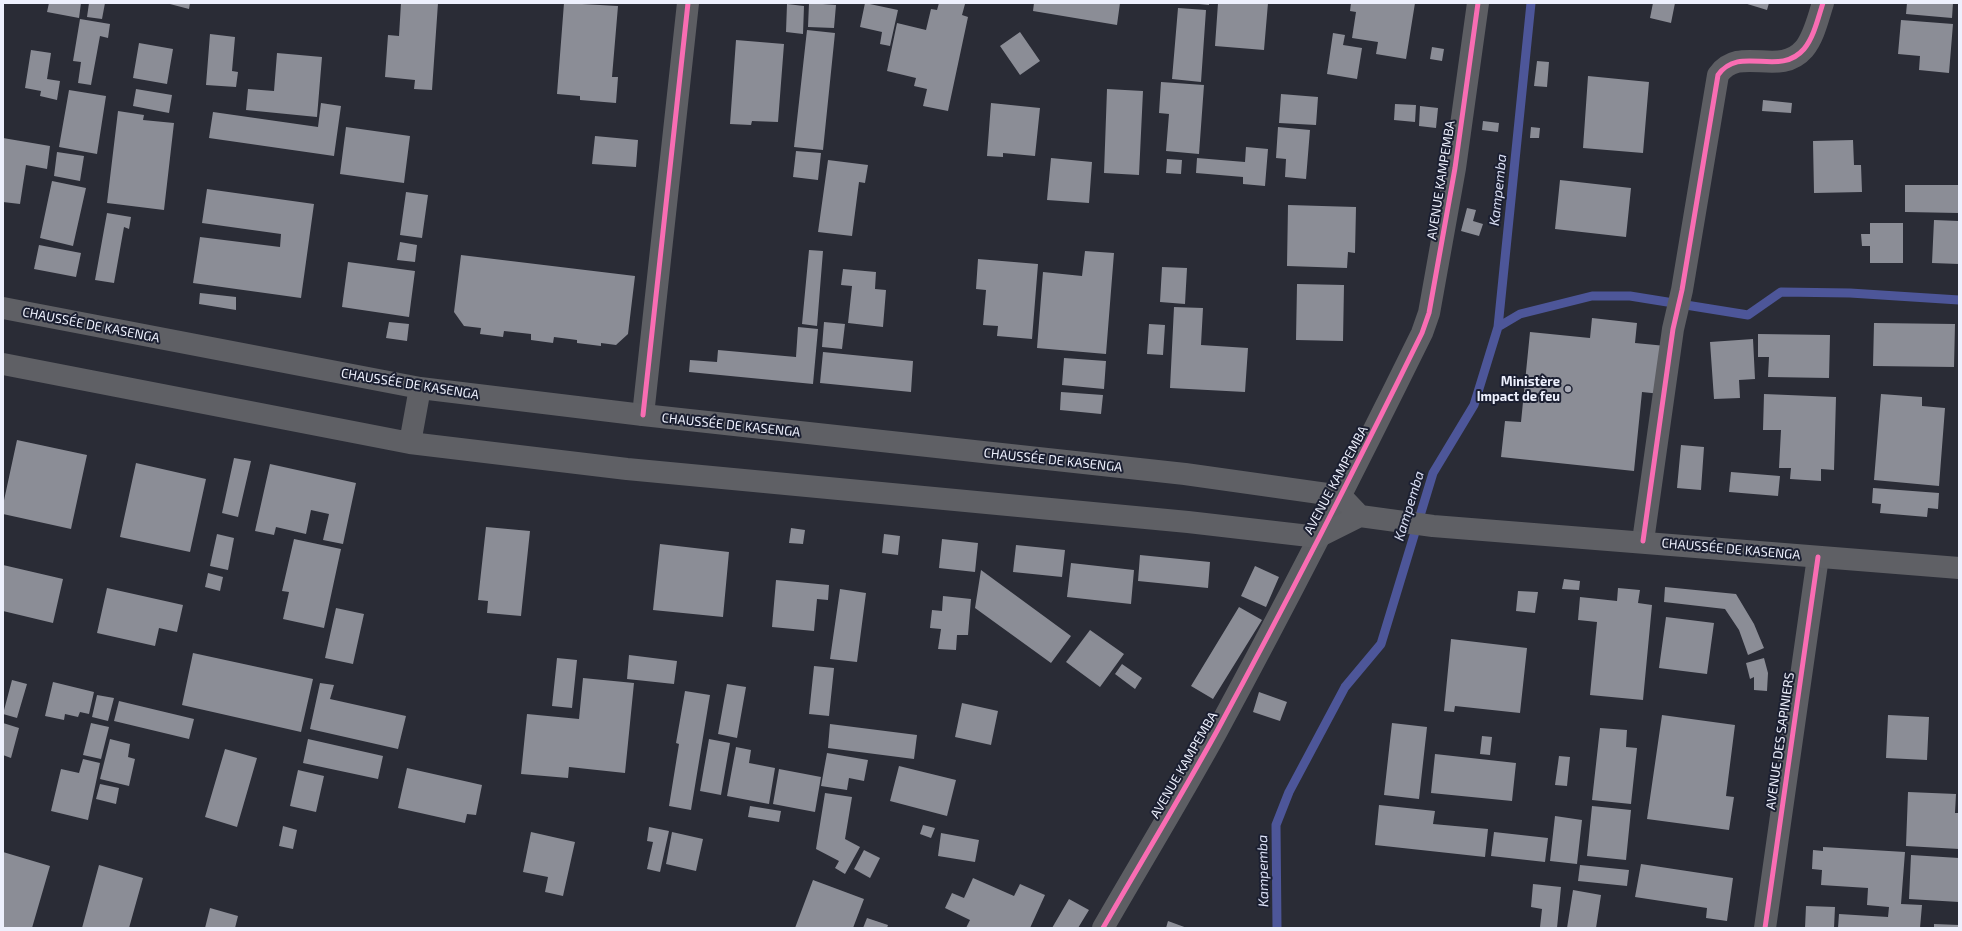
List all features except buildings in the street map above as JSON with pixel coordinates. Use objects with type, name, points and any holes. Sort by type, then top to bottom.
[{"type":"main road","name":"CHAUSSÉE DE KASENGA","points":[[3,308],[420,388],[643,415],[1185,474],[1341,496]]},
{"type":"main road","points":[[3,364],[410,443],[627,469],[1188,522],[1318,537],[1369,517]]},
{"type":"main road","points":[[410,443],[420,388]]},
{"type":"main road","points":[[1341,496],[1369,517]]},
{"type":"main road","name":"CHAUSSÉE DE KASENGA","points":[[1369,517],[1433,526],[1643,541],[1959,568]]},
{"type":"street","points":[[643,415],[688,3]]},
{"type":"street","name":"AVENUE KAMPEMBA","points":[[1103,928],[1216,731],[1341,496],[1422,333],[1429,313],[1455,168],[1478,3]]},
{"type":"street","points":[[1643,541],[1673,329],[1682,290],[1718,75],[1724,67],[1736,61],[1781,63],[1792,58],[1804,49],[1812,36],[1823,3]]},
{"type":"street","name":"AVENUE DES SAPINIERS","points":[[1765,928],[1818,557]]},
{"type":"waterway","name":"Kampemba","points":[[1277,928],[1276,825],[1289,792],[1345,687],[1381,644],[1433,473],[1474,405],[1498,327],[1531,3]]},
{"type":"waterway","points":[[1498,327],[1520,314],[1592,296],[1630,296],[1748,315],[1781,292],[1850,293],[1959,300]]},
{"type":"cycle path","points":[[643,415],[688,3]]},
{"type":"cycle path","points":[[1103,928],[1217,731],[1321,533],[1422,333],[1429,313],[1455,168],[1478,3]]},
{"type":"cycle path","points":[[1643,541],[1673,329],[1682,290],[1718,75],[1727,66],[1737,62],[1772,62],[1783,61],[1794,57],[1804,49],[1810,39],[1823,3]]},
{"type":"cycle path","points":[[1765,928],[1818,557]]},
{"type":"place","name":"Ministère Impact de feu","points":[[1568,389]]}]
